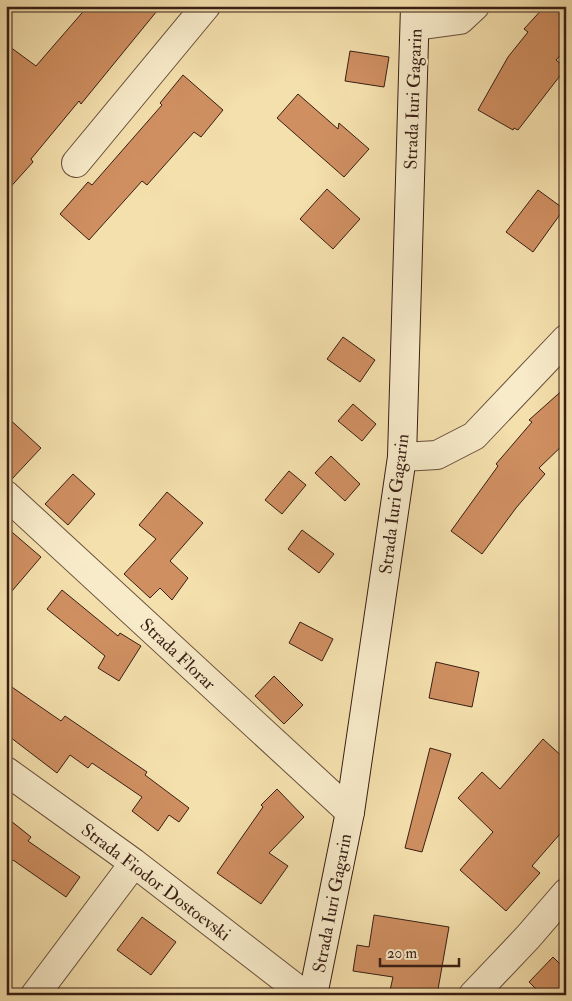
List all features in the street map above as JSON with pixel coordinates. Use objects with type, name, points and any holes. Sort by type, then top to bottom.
[{"type":"street","points":[[76,163],[206,6]]},
{"type":"street","points":[[415,16],[460,20],[475,6]]},
{"type":"street","name":"Strada Iuri Gagarin","points":[[313,995],[350,812],[402,457],[415,16]]},
{"type":"street","points":[[402,457],[437,455],[474,436],[566,339]]},
{"type":"street","name":"Strada Florar","points":[[6,495],[350,812]]},
{"type":"street","name":"Strada Fiodor Dostoevski","points":[[6,771],[134,863],[305,995]]},
{"type":"street","points":[[35,995],[134,863]]},
{"type":"street","points":[[473,995],[528,937],[566,893]]},
{"type":"building","points":[[88,6],[161,6],[81,104],[79,101],[31,159],[33,162],[6,192],[6,44],[36,66]]},
{"type":"building","points":[[545,6],[566,6],[566,49],[556,60],[566,68],[518,130],[514,128],[513,130],[478,110],[508,57],[528,32],[524,29]]},
{"type":"building","points":[[350,51],[389,57],[384,87],[345,81]]},
{"type":"building","points":[[183,75],[223,110],[201,137],[194,132],[147,185],[142,181],[89,240],[60,214],[88,182],[92,185],[162,105],[160,103]]},
{"type":"building","points":[[298,94],[338,129],[339,123],[369,149],[344,177],[277,118]]},
{"type":"building","points":[[327,189],[360,219],[333,249],[300,219]]},
{"type":"building","points":[[538,190],[564,209],[533,252],[506,232]]},
{"type":"building","points":[[343,337],[375,360],[360,382],[327,359]]},
{"type":"building","points":[[566,387],[566,442],[539,468],[545,474],[516,508],[482,554],[451,531],[498,466],[496,464],[532,422],[529,420]]},
{"type":"building","points":[[353,404],[376,424],[362,441],[338,421]]},
{"type":"building","points":[[6,416],[41,448],[11,480],[6,480]]},
{"type":"building","points":[[331,456],[360,484],[345,501],[315,473]]},
{"type":"building","points":[[289,471],[306,485],[282,514],[265,500]]},
{"type":"building","points":[[73,474],[95,494],[68,525],[45,504]]},
{"type":"building","points":[[167,492],[203,523],[170,561],[188,578],[172,600],[160,588],[150,598],[124,574],[156,539],[139,525]]},
{"type":"building","points":[[6,527],[41,557],[6,598]]},
{"type":"building","points":[[302,530],[334,554],[319,573],[288,549]]},
{"type":"building","points":[[62,590],[118,636],[120,633],[141,646],[119,681],[98,668],[105,656],[47,609]]},
{"type":"building","points":[[300,622],[333,639],[322,661],[289,643]]},
{"type":"building","points":[[436,662],[479,672],[472,707],[429,698]]},
{"type":"building","points":[[274,676],[303,705],[284,724],[255,696]]},
{"type":"building","points":[[6,683],[61,721],[65,716],[147,772],[145,775],[189,808],[179,822],[169,815],[158,831],[132,811],[142,797],[92,763],[88,768],[70,755],[57,773],[6,734]]},
{"type":"building","points":[[543,739],[566,760],[566,827],[532,866],[540,873],[506,911],[460,870],[493,832],[458,798],[482,772],[500,789]]},
{"type":"building","points":[[430,748],[451,754],[422,852],[405,848]]},
{"type":"building","points":[[277,789],[304,817],[269,853],[288,866],[261,904],[217,873],[263,807],[261,805]]},
{"type":"building","points":[[6,817],[31,837],[28,841],[80,877],[66,897],[13,860],[6,868]]},
{"type":"building","points":[[374,915],[449,927],[437,995],[389,995],[393,977],[353,971],[357,945],[369,947]]},
{"type":"building","points":[[142,917],[176,942],[151,975],[117,950]]},
{"type":"building","points":[[553,957],[566,970],[566,995],[542,995],[529,982]]}]
